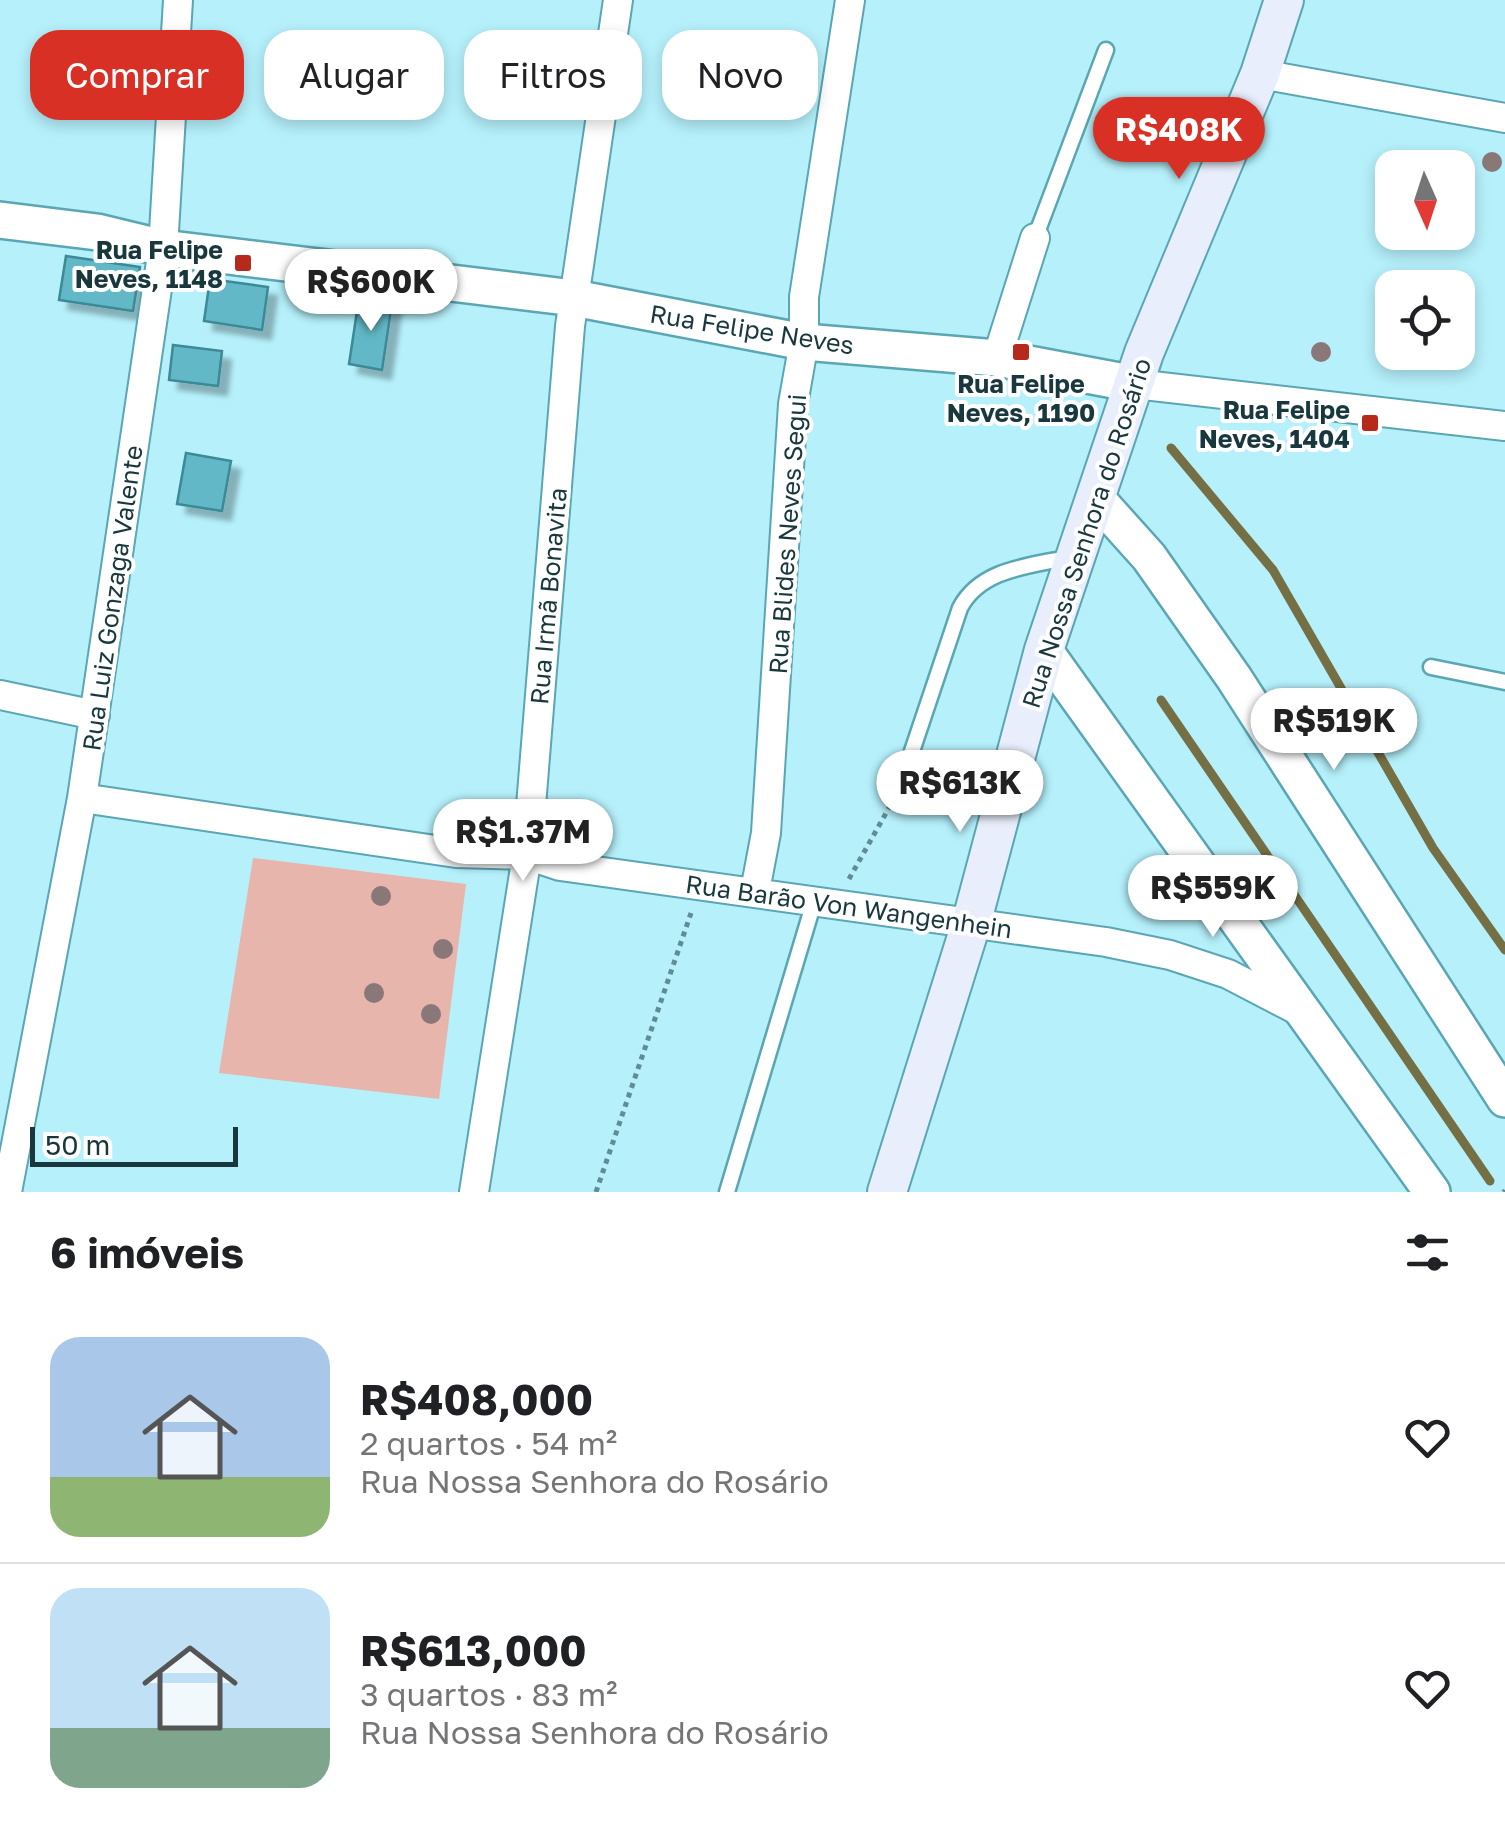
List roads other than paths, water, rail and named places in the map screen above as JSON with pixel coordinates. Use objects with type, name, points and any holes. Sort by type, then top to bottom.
[{"type":"main road","name":"Rua Nossa Senhora do Rosário","points":[[887,1192],[971,924],[1044,650],[1144,353],[1260,74],[1284,0]]},
{"type":"street","name":"Rua Luiz Gonzaga Valente","points":[[8,1192],[82,798],[163,248],[178,0]]},
{"type":"street","name":"Rua Irmã Bonavita","points":[[474,1192],[527,855],[574,298],[618,0]]},
{"type":"street","name":"Rua Blides Neves Segui","points":[[756,892],[766,833],[793,404],[804,342],[804,298],[850,0]]},
{"type":"street","points":[[1260,74],[1505,118]]},
{"type":"street","name":"Rua Felipe Neves","points":[[0,220],[97,232],[163,248],[574,298],[804,342],[997,358],[1135,384],[1505,426]]},
{"type":"street","points":[[997,358],[1036,238]]},
{"type":"street","points":[[1096,498],[1149,556],[1234,678],[1505,1099]]},
{"type":"street","points":[[1044,650],[1432,1192]]},
{"type":"street","points":[[0,695],[94,715]]},
{"type":"street","name":"Rua Barão Von Wangenhein","points":[[82,798],[456,852],[527,855],[560,866],[1106,942],[1170,955],[1228,974],[1306,1015]]},
{"type":"lane","points":[[1036,238],[1106,50]]},
{"type":"lane","points":[[898,790],[960,608],[969,592],[984,580],[1010,571],[1077,555]]},
{"type":"lane","points":[[1431,667],[1505,682]]},
{"type":"lane","points":[[727,1192],[825,903]]},
{"type":"waterway","points":[[1171,448],[1273,570],[1433,848],[1505,950]]},
{"type":"waterway","points":[[1161,700],[1490,1181]]},
{"type":"place","name":"Rua Felipe Neves, 1148","points":[[243,263]]},
{"type":"place","name":"Rua Felipe Neves, 1190","points":[[1021,352]]},
{"type":"place","name":"Rua Felipe Neves, 1404","points":[[1370,423]]}]
